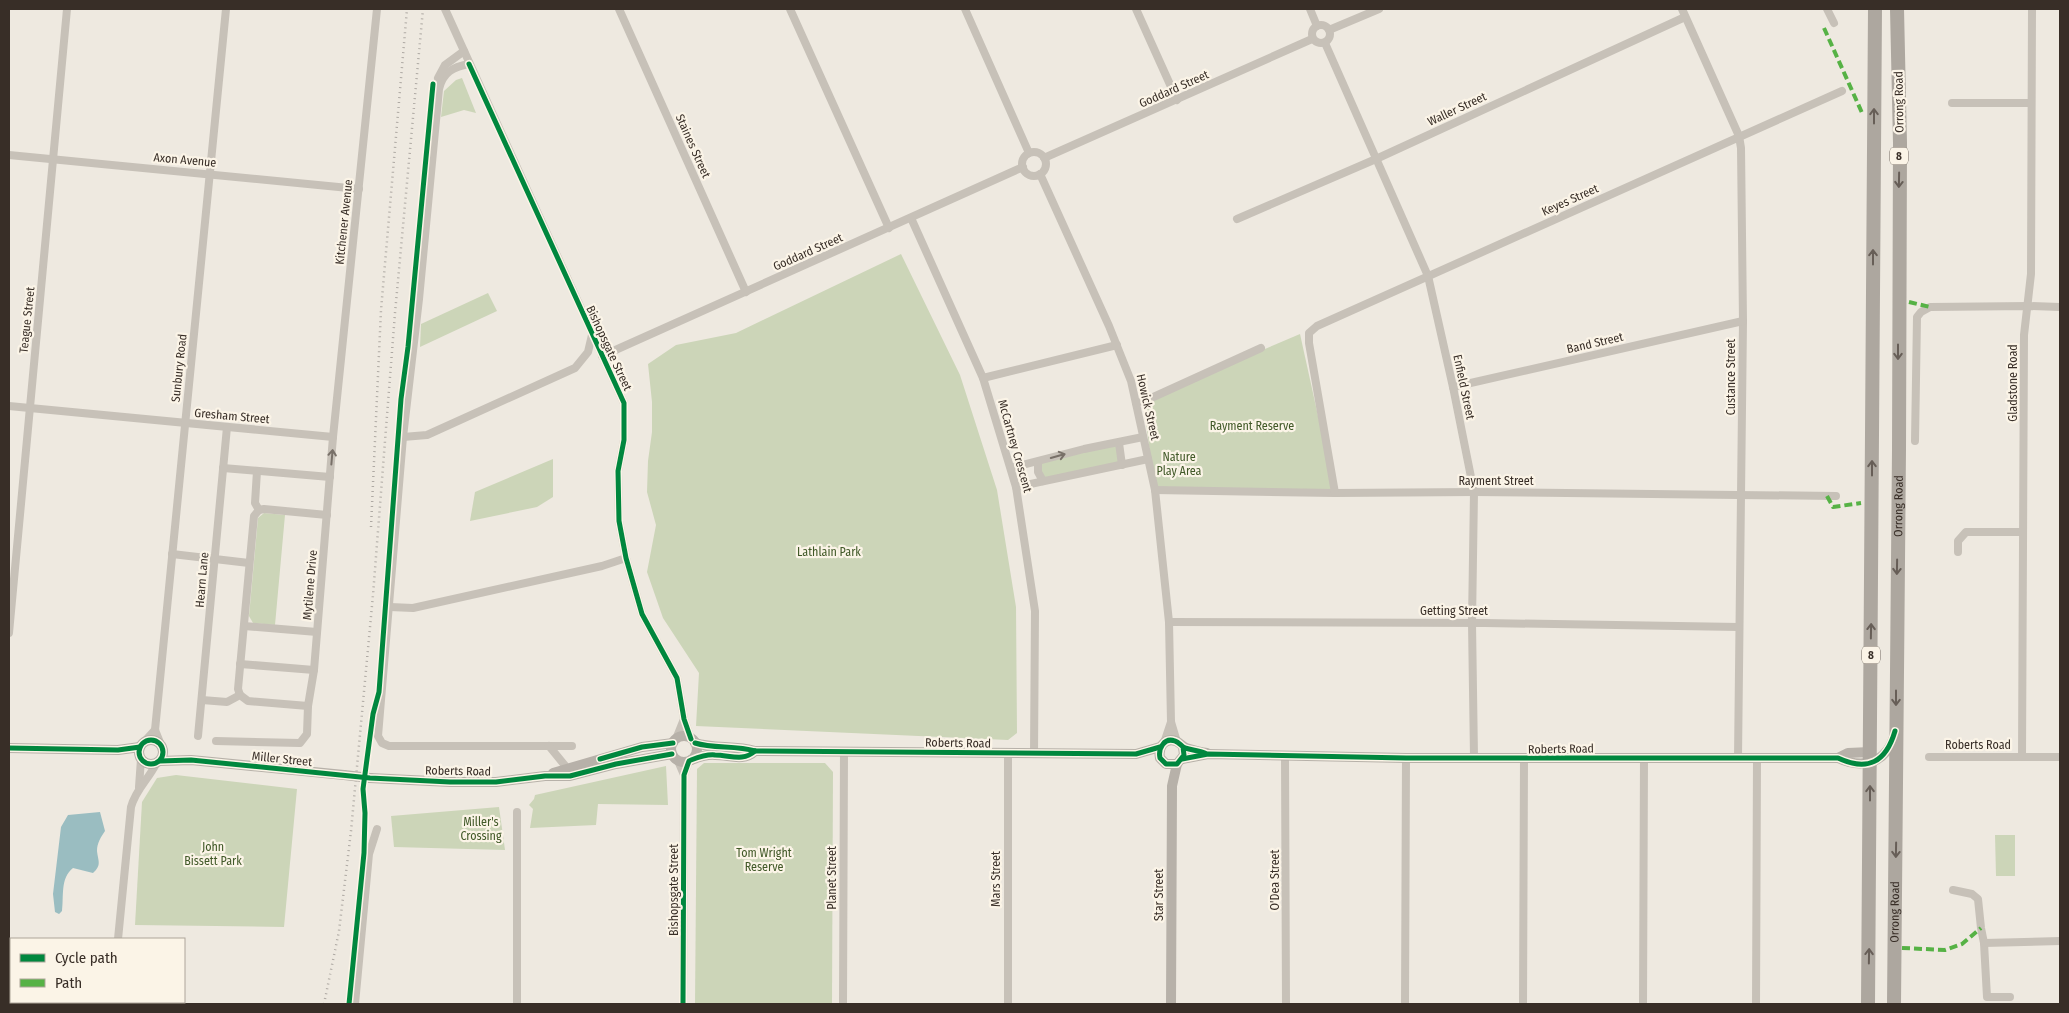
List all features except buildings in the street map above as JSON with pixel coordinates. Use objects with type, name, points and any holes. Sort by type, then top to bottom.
[{"type":"highway","name":"Orrong Road","points":[[1868,1004],[1875,9]]},
{"type":"highway","name":"Orrong Road","points":[[1894,1004],[1900,143],[1897,9]]},
{"type":"main road","points":[[1870,758],[1882,758],[1895,731]]},
{"type":"main road","name":"Roberts Road","points":[[545,776],[642,747],[685,737],[710,748],[747,749],[755,752],[1136,754],[1164,763]]},
{"type":"main road","points":[[9,748],[142,751],[154,740],[160,756],[148,764],[142,751]]},
{"type":"main road","points":[[1170,740],[1180,744],[1184,755],[1180,762],[1164,763],[1159,754],[1162,745],[1170,740]]},
{"type":"main road","points":[[674,741],[683,759],[696,753],[693,741]]},
{"type":"main road","name":"Roberts Road","points":[[1180,744],[1208,754]]},
{"type":"main road","name":"Roberts Road","points":[[1136,754],[1162,745]]},
{"type":"main road","name":"Roberts Road","points":[[370,778],[496,782],[545,776],[570,776],[616,764],[711,755],[739,758],[749,756],[755,752]]},
{"type":"main road","name":"Roberts Road","points":[[1180,762],[1208,754],[1524,759],[1838,758],[1848,763],[1870,758]]},
{"type":"main road","name":"Miller Street","points":[[160,756],[370,778]]},
{"type":"main road","name":"Star Street","points":[[1171,1004],[1172,786],[1180,762]]},
{"type":"main road","name":"Star Street","points":[[1164,763],[1172,786]]},
{"type":"street","name":"Teague Street","points":[[9,633],[67,9]]},
{"type":"street","name":"Sunbury Road","points":[[160,756],[154,730],[226,9]]},
{"type":"street","name":"Kitchener Avenue","points":[[333,437],[377,9]]},
{"type":"street","name":"Bishopsgate Street","points":[[445,9],[624,403],[624,440],[618,471],[619,521],[626,558],[642,614],[677,678],[684,719],[693,741]]},
{"type":"street","name":"Staines Street","points":[[619,9],[746,292]]},
{"type":"street","points":[[790,9],[890,228]]},
{"type":"street","points":[[964,9],[1029,153]]},
{"type":"street","points":[[1136,9],[1177,100]]},
{"type":"street","points":[[1310,9],[1317,26]]},
{"type":"street","points":[[1329,30],[1379,9]]},
{"type":"street","points":[[1827,9],[1834,23]]},
{"type":"street","name":"Gladstone Road","points":[[2022,757],[2024,335],[2029,306],[2031,274],[2032,9]]},
{"type":"street","name":"Custance Street","points":[[1683,13],[1739,136],[1743,321],[1738,758]]},
{"type":"street","name":"Waller Street","points":[[1238,218],[1376,158],[1683,13]]},
{"type":"street","points":[[1317,26],[1325,26],[1329,30],[1330,36],[1325,43],[1316,43],[1312,38],[1312,30],[1317,26]]},
{"type":"street","name":"Goddard Street","points":[[1044,158],[1312,38]]},
{"type":"street","name":"Enfield Street","points":[[1325,43],[1428,276],[1453,387],[1474,492],[1472,623],[1474,757]]},
{"type":"street","points":[[436,109],[434,88],[439,76],[446,65],[464,51]]},
{"type":"street","points":[[469,64],[454,68],[443,76],[436,109],[419,299],[403,437],[390,607],[413,608],[602,566],[626,558]]},
{"type":"street","name":"Keyes Street","points":[[1335,494],[1308,343],[1310,334],[1317,326],[1842,91]]},
{"type":"street","points":[[1952,103],[2031,103]]},
{"type":"street","points":[[1036,152],[1044,158],[1046,166],[1040,174],[1030,175],[1022,167],[1022,161],[1029,153],[1036,152]]},
{"type":"street","name":"Axon Avenue","points":[[9,155],[359,189]]},
{"type":"street","name":"Goddard Street","points":[[602,356],[1022,167]]},
{"type":"street","name":"Howick Street","points":[[1040,174],[1128,370],[1155,490],[1169,622],[1171,722],[1180,744]]},
{"type":"street","name":"McCartney Crescent","points":[[911,218],[983,378],[1016,487],[1035,611],[1034,754]]},
{"type":"street","points":[[1915,441],[1917,317],[1921,312],[1930,307],[2060,307]]},
{"type":"street","name":"Band Street","points":[[1453,387],[1743,321]]},
{"type":"street","points":[[403,437],[427,435],[575,368],[588,352],[592,335]]},
{"type":"street","points":[[983,378],[1118,345]]},
{"type":"street","points":[[1136,403],[1149,399],[1261,348]]},
{"type":"street","name":"Gresham Street","points":[[9,406],[333,437]]},
{"type":"street","name":"Hearn Lane","points":[[198,736],[227,427]]},
{"type":"street","name":"Mytilene Drive","points":[[307,734],[308,706],[318,632],[333,437]]},
{"type":"street","points":[[1010,468],[1084,449],[1143,437]]},
{"type":"street","points":[[1119,443],[1122,465]]},
{"type":"street","points":[[1016,487],[1148,459]]},
{"type":"street","points":[[1038,462],[1038,472],[1043,481]]},
{"type":"street","points":[[223,468],[330,478]]},
{"type":"street","points":[[257,471],[255,503],[259,510]]},
{"type":"street","name":"Rayment Street","points":[[1155,490],[1335,494],[1474,492],[1836,496]]},
{"type":"street","points":[[308,706],[248,701],[240,695],[238,689],[249,563],[254,516],[259,510],[327,515]]},
{"type":"street","points":[[1958,552],[1958,540],[1966,532],[2023,532]]},
{"type":"street","points":[[172,554],[249,563]]},
{"type":"street","name":"Roberts Road","points":[[390,607],[378,734],[380,740],[389,746],[572,746]]},
{"type":"street","name":"Getting Street","points":[[1169,622],[1472,623],[1739,627]]},
{"type":"street","points":[[244,626],[318,632]]},
{"type":"street","points":[[240,664],[314,670]]},
{"type":"street","points":[[202,700],[227,702],[240,695]]},
{"type":"street","points":[[674,741],[684,719]]},
{"type":"street","name":"Howick Street","points":[[1162,745],[1171,722]]},
{"type":"street","points":[[118,938],[128,826],[133,801],[139,787],[142,751],[154,730]]},
{"type":"street","name":"Miller Street","points":[[216,741],[300,743],[307,734]]},
{"type":"street","points":[[549,746],[567,768]]},
{"type":"street","name":"Planet Street","points":[[843,1004],[844,752]]},
{"type":"street","name":"Mars Street","points":[[1008,754],[1008,1004]]},
{"type":"street","points":[[139,787],[149,778],[160,756]]},
{"type":"street","name":"O'Dea Street","points":[[1286,756],[1286,1004]]},
{"type":"street","name":"Roberts Road","points":[[1929,757],[2060,757]]},
{"type":"street","points":[[1405,1004],[1406,758]]},
{"type":"street","points":[[1643,1004],[1644,758]]},
{"type":"street","name":"Bishopsgate Street","points":[[683,759],[683,1004]]},
{"type":"street","points":[[1523,1004],[1524,759]]},
{"type":"street","points":[[1756,1004],[1757,759]]},
{"type":"street","points":[[516,812],[517,1004]]},
{"type":"street","points":[[355,1004],[369,854],[377,830]]},
{"type":"street","points":[[1953,890],[1972,894],[1978,899],[1984,943],[1987,1001],[2010,997]]},
{"type":"street","points":[[1984,943],[2060,941]]},
{"type":"green space","points":[[462,78],[476,113],[464,110],[441,117],[444,91],[456,80]]},
{"type":"green space","name":"Lathlain Park","points":[[901,254],[960,375],[997,490],[1016,607],[1017,733],[1008,740],[696,726],[699,673],[663,618],[647,572],[656,525],[647,492],[648,461],[652,432],[652,402],[648,364],[676,345],[736,333]]},
{"type":"green space","points":[[488,293],[497,311],[420,347],[421,324]]},
{"type":"green space","name":"Rayment Reserve","points":[[1300,334],[1335,493],[1155,490],[1143,401]]},
{"type":"green space","points":[[1119,443],[1122,465],[1043,481],[1038,462]]},
{"type":"green space","points":[[553,459],[553,497],[537,507],[470,521],[475,492]]},
{"type":"green space","points":[[264,513],[285,515],[275,625],[253,623],[249,616],[258,518]]},
{"type":"green space","name":"Tom Wright Reserve","points":[[704,763],[825,763],[833,772],[832,1004],[695,1004],[697,769]]},
{"type":"green space","points":[[666,766],[668,805],[598,804],[596,825],[530,828],[533,809],[529,805],[535,795]]},
{"type":"green space","name":"John Bissett Park","points":[[176,775],[297,789],[284,927],[135,925],[142,802],[157,778]]},
{"type":"green space","name":"Miller's Crossing","points":[[499,807],[505,850],[394,847],[391,816]]},
{"type":"green space","points":[[1995,835],[2015,835],[2015,876],[1996,876]]},
{"type":"water","points":[[100,812],[105,831],[98,845],[98,868],[93,873],[73,868],[69,872],[64,882],[62,911],[59,914],[55,912],[53,894],[61,827],[68,815]]},
{"type":"railway","points":[[371,527],[381,310],[407,9]]},
{"type":"railway","points":[[324,1004],[339,931],[351,831],[423,9]]},
{"type":"marked path","points":[[1824,28],[1863,115]]},
{"type":"marked path","points":[[1909,302],[1930,307]]},
{"type":"marked path","points":[[1827,496],[1833,507],[1861,503]]},
{"type":"marked path","points":[[1902,948],[1945,950],[1962,944],[1981,928]]},
{"type":"cycle path","points":[[469,64],[624,403],[624,440],[618,471],[619,521],[626,558],[642,614],[677,678],[684,719],[691,739]]},
{"type":"cycle path","points":[[349,1004],[364,853],[365,813],[363,789],[373,714],[379,692],[401,399],[408,347],[433,84]]},
{"type":"cycle path","points":[[1182,759],[1208,754],[1406,758],[1838,758],[1858,764],[1867,764],[1881,757],[1887,750],[1895,731]]},
{"type":"cycle path","points":[[151,740],[160,743],[163,752],[160,761],[151,764],[142,761],[139,752],[142,743],[151,740]]},
{"type":"cycle path","points":[[1183,747],[1184,755],[1177,764],[1166,764],[1160,758],[1160,751],[1163,745],[1171,740],[1185,748],[1205,753]]},
{"type":"cycle path","points":[[600,759],[642,747],[673,743]]},
{"type":"cycle path","points":[[695,743],[755,751],[1136,754],[1160,747]]},
{"type":"cycle path","points":[[9,748],[118,750],[140,747]]},
{"type":"cycle path","points":[[691,760],[709,755],[741,757],[755,751]]},
{"type":"cycle path","points":[[160,761],[191,760],[370,778],[496,782],[545,776],[570,776],[616,764],[672,754]]},
{"type":"cycle path","points":[[683,1004],[684,775],[689,761]]},
{"type":"park label","name":"Nature Play Area","points":[[1179,464]]}]
